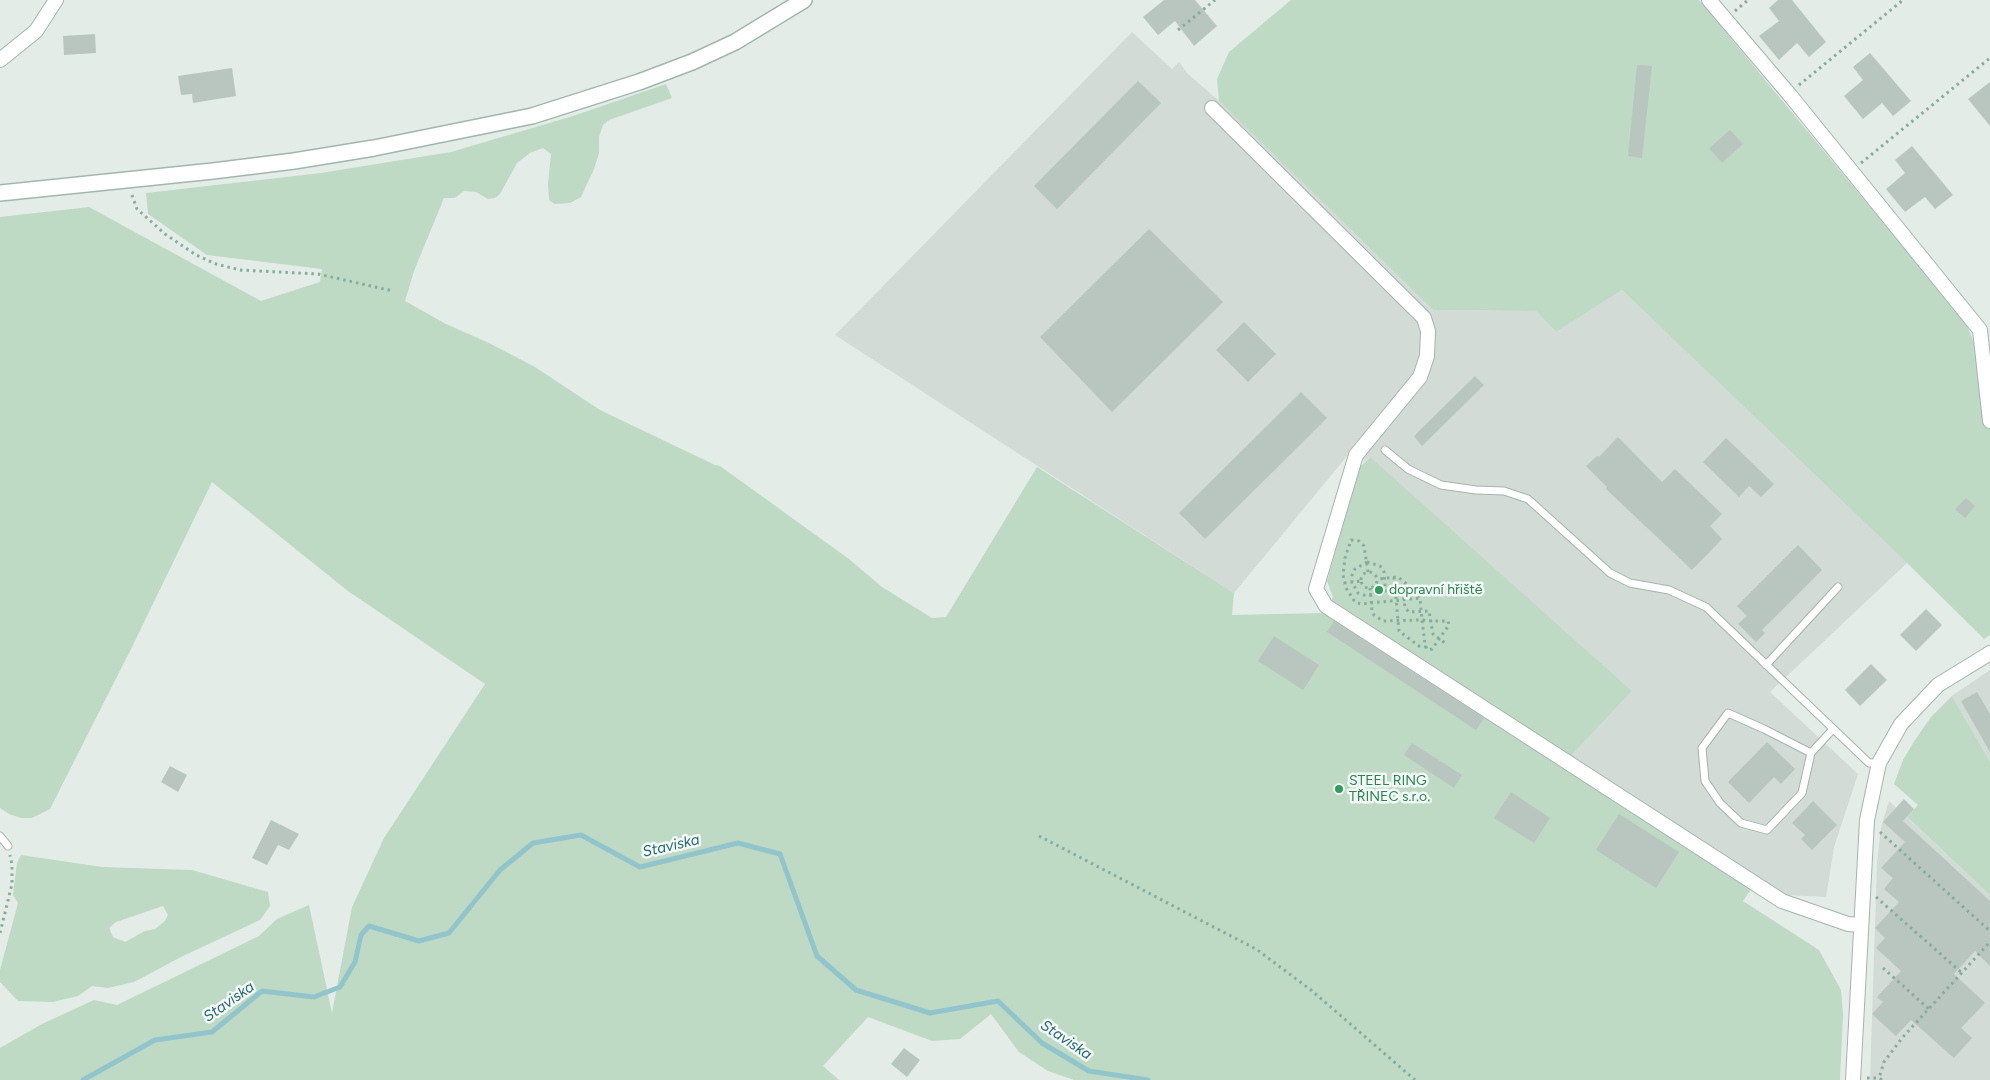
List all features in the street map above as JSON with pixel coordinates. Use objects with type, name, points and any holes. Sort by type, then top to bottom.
[{"type":"street","points":[[0,60],[36,31],[56,0]]},
{"type":"street","points":[[0,193],[294,161],[374,148],[532,116],[639,82],[692,62],[735,42],[804,0]]},
{"type":"street","points":[[1709,0],[1789,94],[1851,172],[1985,326],[1990,421]]},
{"type":"street","points":[[1212,108],[1424,318],[1428,331],[1427,356],[1420,377],[1356,455],[1316,589],[1326,606],[1782,901],[1848,924],[1861,925]]},
{"type":"street","points":[[1853,1080],[1867,820],[1879,763],[1901,724],[1938,685],[1990,653]]},
{"type":"lane","points":[[1385,450],[1408,469],[1441,485],[1476,490],[1504,491],[1528,498],[1610,573],[1630,583],[1669,590],[1706,607],[1869,763],[1879,763]]},
{"type":"lane","points":[[1766,665],[1838,587]]},
{"type":"lane","points":[[1811,753],[1764,729],[1728,714],[1702,748],[1705,781],[1720,803],[1741,822],[1768,830],[1802,793],[1811,753],[1833,729]]},
{"type":"lane","points":[[0,836],[8,846]]},
{"type":"path","points":[[1178,30],[1214,0]]},
{"type":"path","points":[[1789,94],[1904,0]]},
{"type":"path","points":[[1851,172],[1990,58]]},
{"type":"path","points":[[129,179],[136,209],[165,234],[196,255],[216,264],[240,270],[318,274],[393,291]]},
{"type":"path","points":[[1368,572],[1364,546],[1359,541],[1352,540],[1345,558],[1344,583],[1348,593],[1355,602],[1371,603],[1420,598]]},
{"type":"path","points":[[1383,591],[1385,578],[1380,566],[1367,562],[1355,569],[1352,575],[1352,582],[1358,594],[1371,594],[1400,589],[1403,591],[1406,611],[1430,611],[1433,634],[1445,644]]},
{"type":"path","points":[[1368,572],[1375,574],[1377,579],[1375,586],[1370,588],[1363,585],[1361,581],[1362,576],[1368,572]]},
{"type":"path","points":[[1370,588],[1372,611],[1383,621],[1398,622],[1446,620],[1449,622],[1450,625],[1432,649],[1428,650],[1426,647],[1418,646],[1399,631],[1398,622],[1395,590],[1394,577]]},
{"type":"path","points":[[1377,579],[1400,578],[1417,592],[1420,598],[1426,647]]},
{"type":"path","points":[[1344,583],[1361,581]]},
{"type":"path","points":[[1867,820],[1990,931]]},
{"type":"path","points":[[1039,836],[1256,949],[1311,990],[1415,1080]]},
{"type":"path","points":[[0,933],[12,884],[12,865],[8,846]]},
{"type":"path","points":[[1863,885],[1962,973]]},
{"type":"path","points":[[1882,1080],[1879,1078],[1884,1062],[1902,1038],[1990,942]]},
{"type":"path","points":[[1883,968],[1929,1009]]},
{"type":"shaded area","points":[[1132,32],[1172,69],[1179,62],[1188,74],[1219,101],[1433,310],[1536,311],[1556,332],[1622,290],[1907,563],[1770,692],[1858,774],[1834,847],[1826,897],[1786,895],[1779,905],[1565,767],[1572,755],[1632,691],[1369,457],[1365,461],[1352,450],[1234,593],[835,335]]},
{"type":"shaded area","points":[[1990,670],[1990,762],[1952,696]]},
{"type":"shaded area","points":[[1889,801],[1990,895],[1990,1080],[1870,1080],[1877,865],[1881,827]]},
{"type":"green space","points":[[1291,0],[1699,0],[1966,323],[1977,351],[1990,375],[1990,635],[1984,639],[1622,290],[1556,332],[1536,311],[1433,310],[1219,101],[1217,79],[1229,52]]},
{"type":"green space","points":[[666,84],[672,98],[609,120],[603,125],[599,137],[599,153],[594,169],[581,197],[570,203],[554,204],[549,200],[548,184],[551,154],[543,148],[530,153],[517,163],[500,194],[495,198],[488,199],[476,192],[464,191],[455,198],[444,198],[414,271],[405,301],[446,324],[489,343],[535,367],[600,410],[720,466],[849,559],[882,587],[932,618],[946,617],[1037,467],[1234,593],[1232,615],[1325,613],[1333,597],[1327,581],[1360,467],[1370,457],[1632,691],[1572,755],[1565,767],[1752,888],[1743,901],[1819,950],[1841,990],[1843,1015],[1840,1080],[1074,1080],[1048,1071],[1019,1052],[991,1014],[960,1039],[932,1041],[868,1017],[823,1066],[839,1080],[0,1080],[0,1048],[42,1024],[94,1000],[117,1005],[259,936],[277,919],[309,905],[332,1013],[352,907],[384,838],[485,684],[348,591],[212,482],[133,645],[50,809],[32,818],[21,818],[9,814],[0,808],[0,217],[89,207],[261,301],[320,282],[322,269],[207,255],[148,214],[146,193],[321,173],[451,152],[573,116]]},
{"type":"green space","points":[[1952,696],[1990,762],[1990,895],[1907,817],[1918,805],[1894,784],[1903,760],[1915,740],[1931,717]]},
{"type":"green space","points":[[21,855],[102,867],[192,870],[268,892],[270,906],[260,920],[181,957],[134,982],[108,988],[92,986],[78,996],[53,1002],[18,1001],[0,982],[0,970],[18,903],[13,895],[17,863]],"holes":[[[163,906],[168,915],[165,921],[155,929],[145,931],[125,942],[113,937],[109,928],[116,922]]]},
{"type":"building","points":[[1164,0],[1195,0],[1217,26],[1194,46],[1175,21],[1158,35],[1143,17]]},
{"type":"building","points":[[1778,0],[1792,0],[1826,42],[1809,57],[1797,43],[1779,60],[1759,36],[1779,21],[1769,8]]},
{"type":"building","points":[[95,34],[96,53],[64,55],[63,36]]},
{"type":"building","points":[[1870,53],[1911,101],[1893,116],[1882,103],[1863,119],[1844,96],[1863,80],[1853,67]]},
{"type":"building","points":[[1637,65],[1652,66],[1642,158],[1628,156]]},
{"type":"building","points":[[232,68],[236,96],[193,103],[192,94],[181,95],[178,76]]},
{"type":"building","points":[[1138,81],[1161,103],[1057,209],[1034,186]]},
{"type":"building","points":[[1990,82],[1990,126],[1968,99]]},
{"type":"building","points":[[1730,130],[1743,144],[1722,163],[1709,148]]},
{"type":"building","points":[[1912,146],[1953,195],[1935,209],[1925,197],[1905,212],[1886,189],[1905,173],[1895,160]]},
{"type":"building","points":[[1149,229],[1223,302],[1112,412],[1040,337]]},
{"type":"building","points":[[1244,322],[1276,354],[1248,382],[1216,350]]},
{"type":"building","points":[[1475,376],[1484,385],[1422,446],[1414,436]]},
{"type":"building","points":[[1301,392],[1327,418],[1205,539],[1179,513]]},
{"type":"building","points":[[1618,437],[1662,482],[1675,469],[1722,514],[1710,526],[1722,539],[1692,570],[1606,489],[1607,487],[1586,466],[1597,456],[1599,457]]},
{"type":"building","points":[[1726,438],[1774,484],[1761,497],[1749,486],[1739,497],[1703,462]]},
{"type":"building","points":[[1966,498],[1975,506],[1965,518],[1955,509]]},
{"type":"building","points":[[1798,545],[1822,570],[1762,630],[1765,633],[1756,642],[1738,624],[1747,616],[1737,606]]},
{"type":"building","points":[[1926,609],[1942,625],[1916,651],[1900,635]]},
{"type":"building","points":[[1334,621],[1484,718],[1476,730],[1327,632]]},
{"type":"building","points":[[1274,636],[1319,665],[1303,690],[1258,661]]},
{"type":"building","points":[[1871,664],[1887,680],[1860,706],[1845,690]]},
{"type":"building","points":[[1977,692],[1990,714],[1990,752],[1961,701]]},
{"type":"building","points":[[1767,742],[1795,769],[1781,784],[1774,777],[1749,803],[1728,782]]},
{"type":"building","points":[[1412,743],[1462,775],[1454,788],[1404,755]]},
{"type":"building","points":[[170,766],[187,775],[178,792],[161,782]]},
{"type":"building","points":[[1511,792],[1550,818],[1534,843],[1494,818]]},
{"type":"building","points":[[1904,799],[1914,809],[1903,821],[1990,901],[1990,966],[1975,951],[1954,974],[1985,1003],[1961,1028],[1972,1038],[1954,1058],[1911,1020],[1896,1036],[1872,1014],[1883,1002],[1877,997],[1901,971],[1876,948],[1885,938],[1875,928],[1899,902],[1884,889],[1893,878],[1881,868],[1905,842],[1883,822]]},
{"type":"building","points":[[1813,801],[1837,825],[1812,850],[1801,839],[1805,835],[1792,823]]},
{"type":"building","points":[[1619,814],[1679,852],[1656,888],[1596,850]]},
{"type":"building","points":[[271,820],[299,834],[289,850],[278,845],[267,865],[252,858]]},
{"type":"building","points":[[904,1048],[920,1060],[907,1077],[891,1064]]},
{"type":"waterway","name":"Staviska","points":[[83,1080],[155,1040],[212,1032],[262,991],[314,997],[340,987],[355,962],[361,935],[369,926],[419,941],[449,933],[500,870],[533,843],[581,835],[640,867],[738,843],[780,854],[817,956],[856,990],[930,1013],[998,1001],[1042,1043],[1089,1071],[1148,1080]]},
{"type":"place","name":"dopravní hřiště","points":[[1379,590]]},
{"type":"place","name":"STEEL RING TŘINEC s.r.o.","points":[[1339,789]]}]
